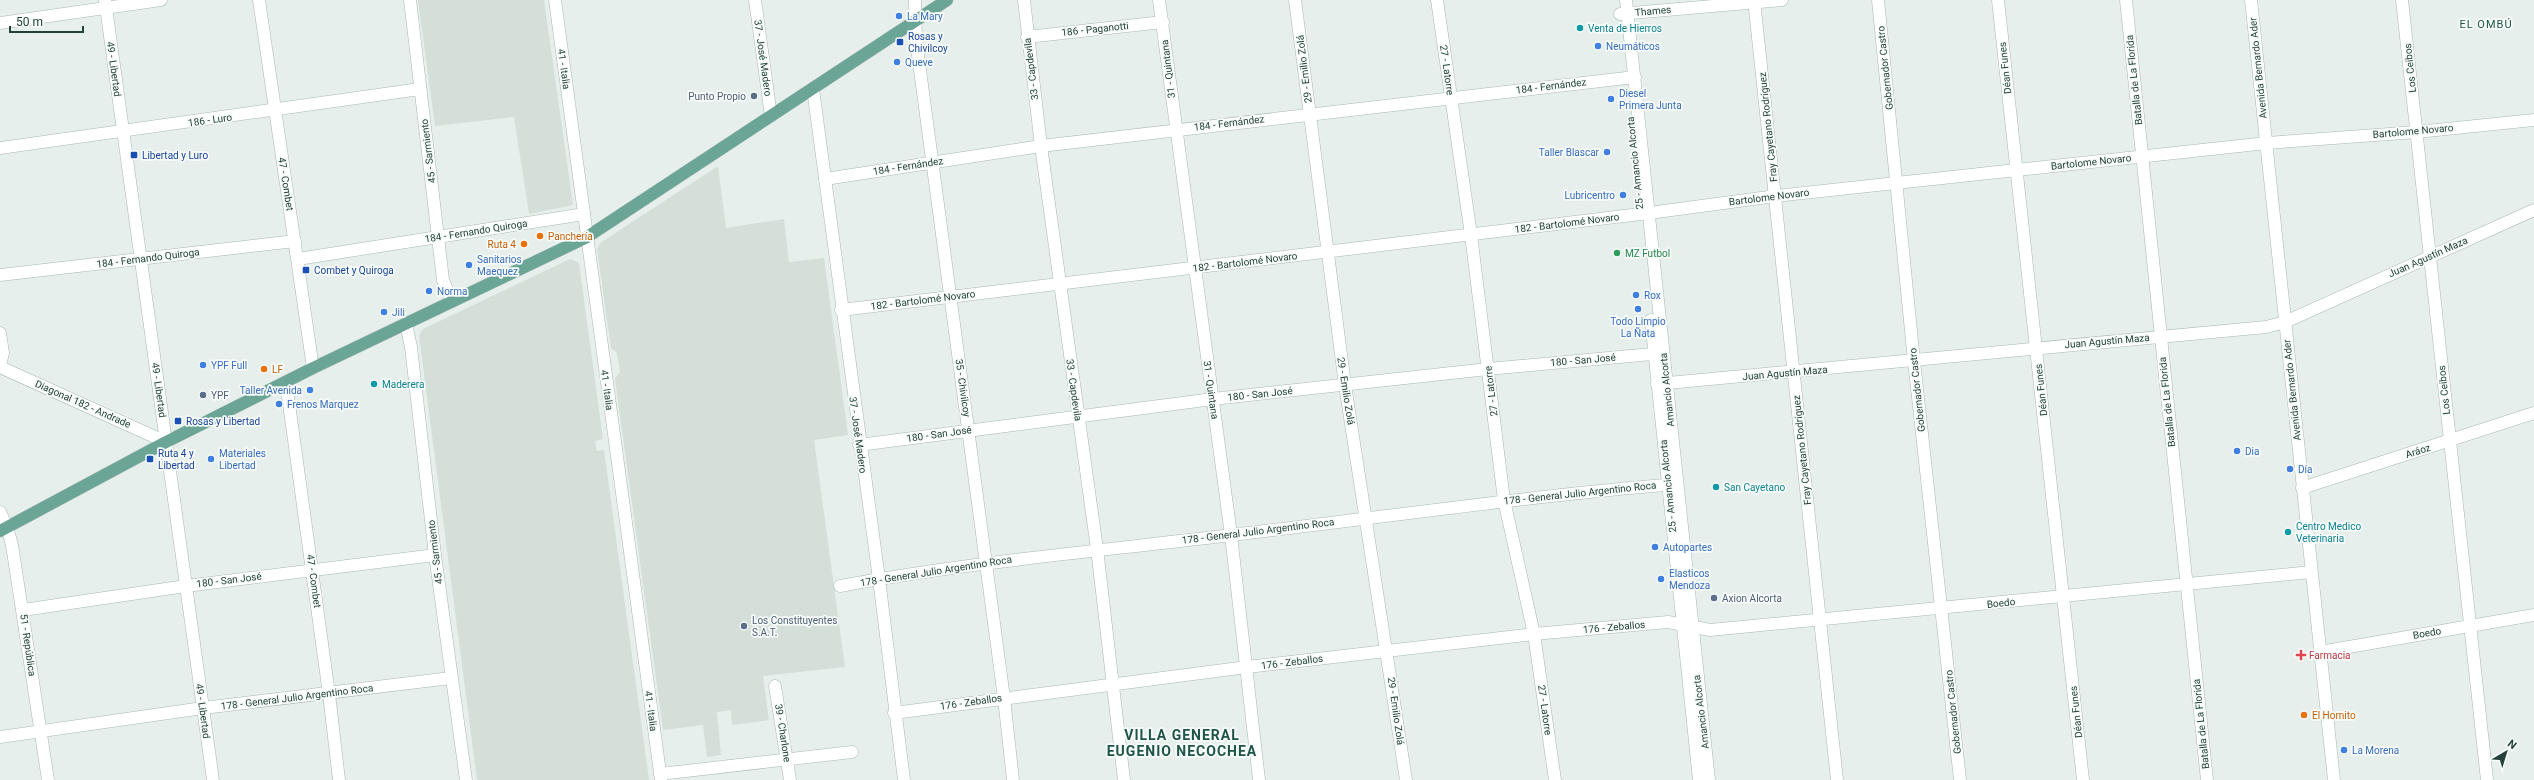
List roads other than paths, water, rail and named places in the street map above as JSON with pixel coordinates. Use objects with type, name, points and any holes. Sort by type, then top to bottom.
[{"type":"main road","points":[[4,529],[166,442],[313,368],[587,237],[947,0]]},
{"type":"street","points":[[0,23],[106,4],[160,0]]},
{"type":"street","name":"47 - Combet","points":[[259,0],[296,241],[313,368]]},
{"type":"street","name":"45 - Sarmiento","points":[[410,0],[443,280],[452,301]]},
{"type":"street","name":"41 - Italia","points":[[555,0],[660,777]]},
{"type":"street","name":"37 - José Madero","points":[[755,0],[771,116]]},
{"type":"street","name":"35 - Chivilcoy","points":[[915,0],[916,40],[933,162],[949,297],[969,430],[1004,698],[1013,780]]},
{"type":"street","name":"33 - Capdevila","points":[[1024,0],[1027,37],[1059,284],[1097,549],[1124,780]]},
{"type":"street","name":"31 - Quintana","points":[[1159,0],[1231,535],[1259,780]]},
{"type":"street","name":"29 - Emilio Zolá","points":[[1295,0],[1345,385],[1388,651],[1406,780]]},
{"type":"street","name":"27 - Latorre","points":[[1437,0],[1471,234],[1504,500],[1534,634],[1555,780]]},
{"type":"street","name":"25 - Amancio Alcorta","points":[[1618,0],[1624,14],[1659,353]]},
{"type":"street","points":[[1624,14],[1626,0]]},
{"type":"street","name":"Thames","points":[[1624,14],[1754,1],[1782,0]]},
{"type":"street","name":"Gobernador Castro","points":[[1878,0],[1898,183],[1914,361],[1960,780]]},
{"type":"street","name":"Déan Funes","points":[[1998,0],[2083,780]]},
{"type":"street","name":"Batalla de La Florida","points":[[2126,0],[2207,780]]},
{"type":"street","name":"Avenida Bernardo Ader","points":[[2251,0],[2334,780]]},
{"type":"street","name":"Los Ceibos","points":[[2402,0],[2469,626],[2487,780]]},
{"type":"street","name":"Fray Cayetano Rodríguez","points":[[1754,1],[1776,196],[1837,780]]},
{"type":"street","name":"49 - Libertad","points":[[106,4],[213,780]]},
{"type":"street","name":"186 - Paganotti","points":[[1027,37],[1163,22]]},
{"type":"street","name":"184 - Fernández","points":[[825,179],[1041,146],[1309,113],[1630,77]]},
{"type":"street","name":"186 - Luro","points":[[0,148],[124,132],[420,89]]},
{"type":"street","name":"37 - José Madero","points":[[813,89],[859,445],[879,579],[894,713],[904,780]]},
{"type":"street","name":"Bartolome Novaro","points":[[1645,214],[1776,196],[2143,156],[2267,143],[2417,132],[2534,120]]},
{"type":"street","name":"Juan Agustín Maza","points":[[1662,384],[2266,327],[2285,322],[2534,210]]},
{"type":"street","name":"184 - Fernando Quiroga","points":[[298,259],[584,214]]},
{"type":"street","name":"182 - Bartolomé Novaro","points":[[841,310],[1645,214]]},
{"type":"street","name":"184 - Fernando Quiroga","points":[[0,276],[296,241]]},
{"type":"street","name":"45 - Sarmiento","points":[[406,324],[411,347],[435,555],[466,780]]},
{"type":"street","points":[[0,333],[3,353],[0,366]]},
{"type":"street","name":"180 - San José","points":[[859,445],[1213,399],[1488,369],[1659,353]]},
{"type":"street","name":"Amancio Alcorta","points":[[1659,353],[1687,625],[1709,780]]},
{"type":"street","name":"Diagonal 182 - Andrade","points":[[0,366],[166,442]]},
{"type":"street","name":"47 - Combet","points":[[286,382],[329,694],[339,780]]},
{"type":"street","name":"Aráoz","points":[[2302,488],[2534,414]]},
{"type":"street","name":"178 - General Julio Argentino Roca","points":[[840,586],[986,563],[1097,549],[1231,535],[1504,500],[1672,484]]},
{"type":"street","name":"51 - República","points":[[0,512],[23,610],[48,780]]},
{"type":"street","name":"180 - San José","points":[[23,610],[186,586],[435,555]]},
{"type":"street","name":"Boedo","points":[[1687,625],[1710,630],[2311,572]]},
{"type":"street","name":"Boedo","points":[[2320,652],[2534,615]]},
{"type":"street","name":"176 - Zeballos","points":[[894,713],[1247,667],[1534,634],[1668,622],[1687,625]]},
{"type":"street","points":[[1687,625],[1699,780]]},
{"type":"street","name":"178 - General Julio Argentino Roca","points":[[0,737],[203,708],[329,694],[451,678]]},
{"type":"street","name":"39 - Charlone","points":[[775,686],[790,780]]},
{"type":"street","points":[[660,777],[787,759],[852,752]]},
{"type":"place","name":"La Mary","points":[[899,16]]},
{"type":"place","name":"Venta de Hierros","points":[[1580,28]]},
{"type":"place","name":"Rosas y Chivilcoy","points":[[900,42]]},
{"type":"place","name":"Neumáticos","points":[[1598,46]]},
{"type":"place","name":"Queve","points":[[897,62]]},
{"type":"place","name":"Punto Propio","points":[[754,96]]},
{"type":"place","name":"Diesel Primera Junta","points":[[1611,99]]},
{"type":"place","name":"Taller Blascar","points":[[1607,152]]},
{"type":"place","name":"Libertad y Luro","points":[[134,155]]},
{"type":"place","name":"Lubricentro","points":[[1623,195]]},
{"type":"place","name":"Panchería","points":[[540,236]]},
{"type":"place","name":"Ruta 4","points":[[524,244]]},
{"type":"place","name":"MZ Futbol","points":[[1617,253]]},
{"type":"place","name":"Sanitarios Maequez","points":[[469,265]]},
{"type":"place","name":"Combet y Quiroga","points":[[306,270]]},
{"type":"place","name":"Norma","points":[[429,291]]},
{"type":"place","name":"Rox","points":[[1636,295]]},
{"type":"place","name":"Todo Limpio La Ñata","points":[[1638,309]]},
{"type":"place","name":"Jili","points":[[384,312]]},
{"type":"place","name":"YPF Full","points":[[203,365]]},
{"type":"place","name":"LF","points":[[264,369]]},
{"type":"place","name":"Maderera","points":[[374,384]]},
{"type":"place","name":"Taller Avenida","points":[[310,390]]},
{"type":"place","name":"YPF","points":[[203,395]]},
{"type":"place","name":"Frenos Marquez","points":[[279,404]]},
{"type":"place","name":"Rosas y Libertad","points":[[178,421]]},
{"type":"place","name":"Dia","points":[[2237,451]]},
{"type":"place","name":"Ruta 4 y Libertad","points":[[150,459]]},
{"type":"place","name":"Materiales Libertad","points":[[211,459]]},
{"type":"place","name":"Día","points":[[2290,469]]},
{"type":"place","name":"San Cayetano","points":[[1716,487]]},
{"type":"place","name":"Centro Medico Veterinaria","points":[[2288,532]]},
{"type":"place","name":"Autopartes","points":[[1655,547]]},
{"type":"place","name":"Elasticos Mendoza","points":[[1661,579]]},
{"type":"place","name":"Axion Alcorta","points":[[1714,598]]},
{"type":"place","name":"Los Constituyentes S.A.T.","points":[[744,626]]},
{"type":"place","name":"Farmacia","points":[[2301,655]]},
{"type":"place","name":"El Hornito","points":[[2304,715]]},
{"type":"place","name":"La Morena","points":[[2344,750]]},
{"type":"district","name":"EL OMBÚ","points":[[2486,24]]},
{"type":"district","name":"VILLA GENERAL EUGENIO NECOCHEA","points":[[1182,744]]}]
